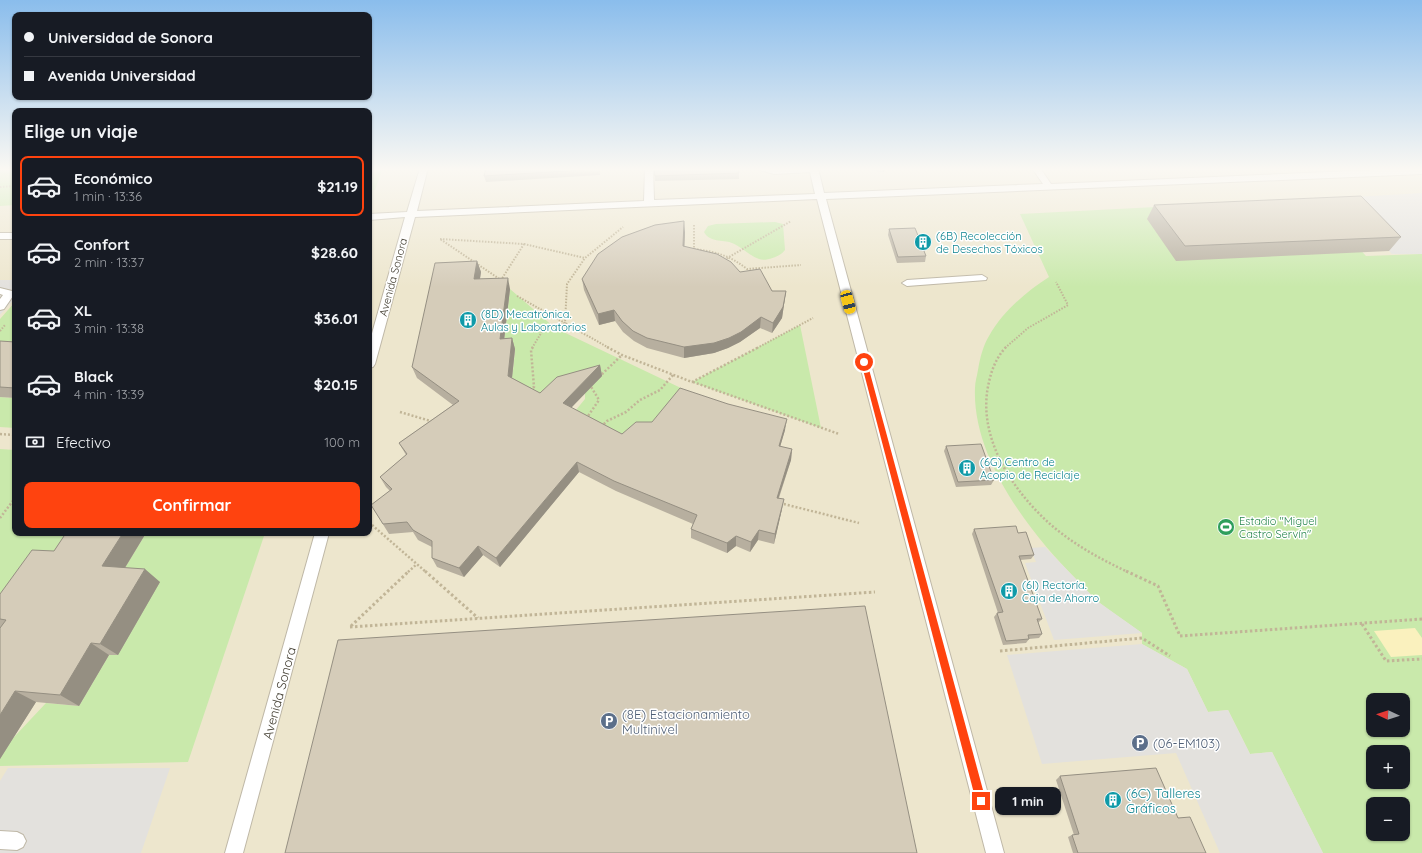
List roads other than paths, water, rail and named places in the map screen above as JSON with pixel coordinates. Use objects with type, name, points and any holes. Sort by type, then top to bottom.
[{"type":"lane","name":"Avenida Sonora","points":[[372,353],[412,208]]},
{"type":"lane","points":[[372,217],[558,208]]},
{"type":"lane","points":[[824,208],[995,853]]},
{"type":"lane","points":[[0,236],[12,236]]},
{"type":"lane","points":[[907,283],[982,278]]},
{"type":"lane","points":[[0,291],[8,293],[8,296],[0,306]]},
{"type":"lane","name":"Avenida Sonora","points":[[234,853],[321,536]]},
{"type":"place","name":"(6B) Recolección de Desechos Tóxicos","points":[[923,242]]},
{"type":"place","name":"(8D) Mecatrónica. Aulas y Laboratorios","points":[[468,320]]},
{"type":"place","name":"(6G) Centro de Acopio de Reciclaje","points":[[967,468]]},
{"type":"place","name":"Estadio \"Miguel Castro Servín\"","points":[[1226,527]]},
{"type":"place","name":"(6I) Rectoría. Caja de Ahorro","points":[[1009,591]]},
{"type":"place","name":"(8E) Estacionamiento Multinivel","points":[[609,721]]},
{"type":"place","name":"(06-EM103)","points":[[1140,743]]},
{"type":"place","name":"(6C) Talleres Gráficos","points":[[1113,800]]}]
